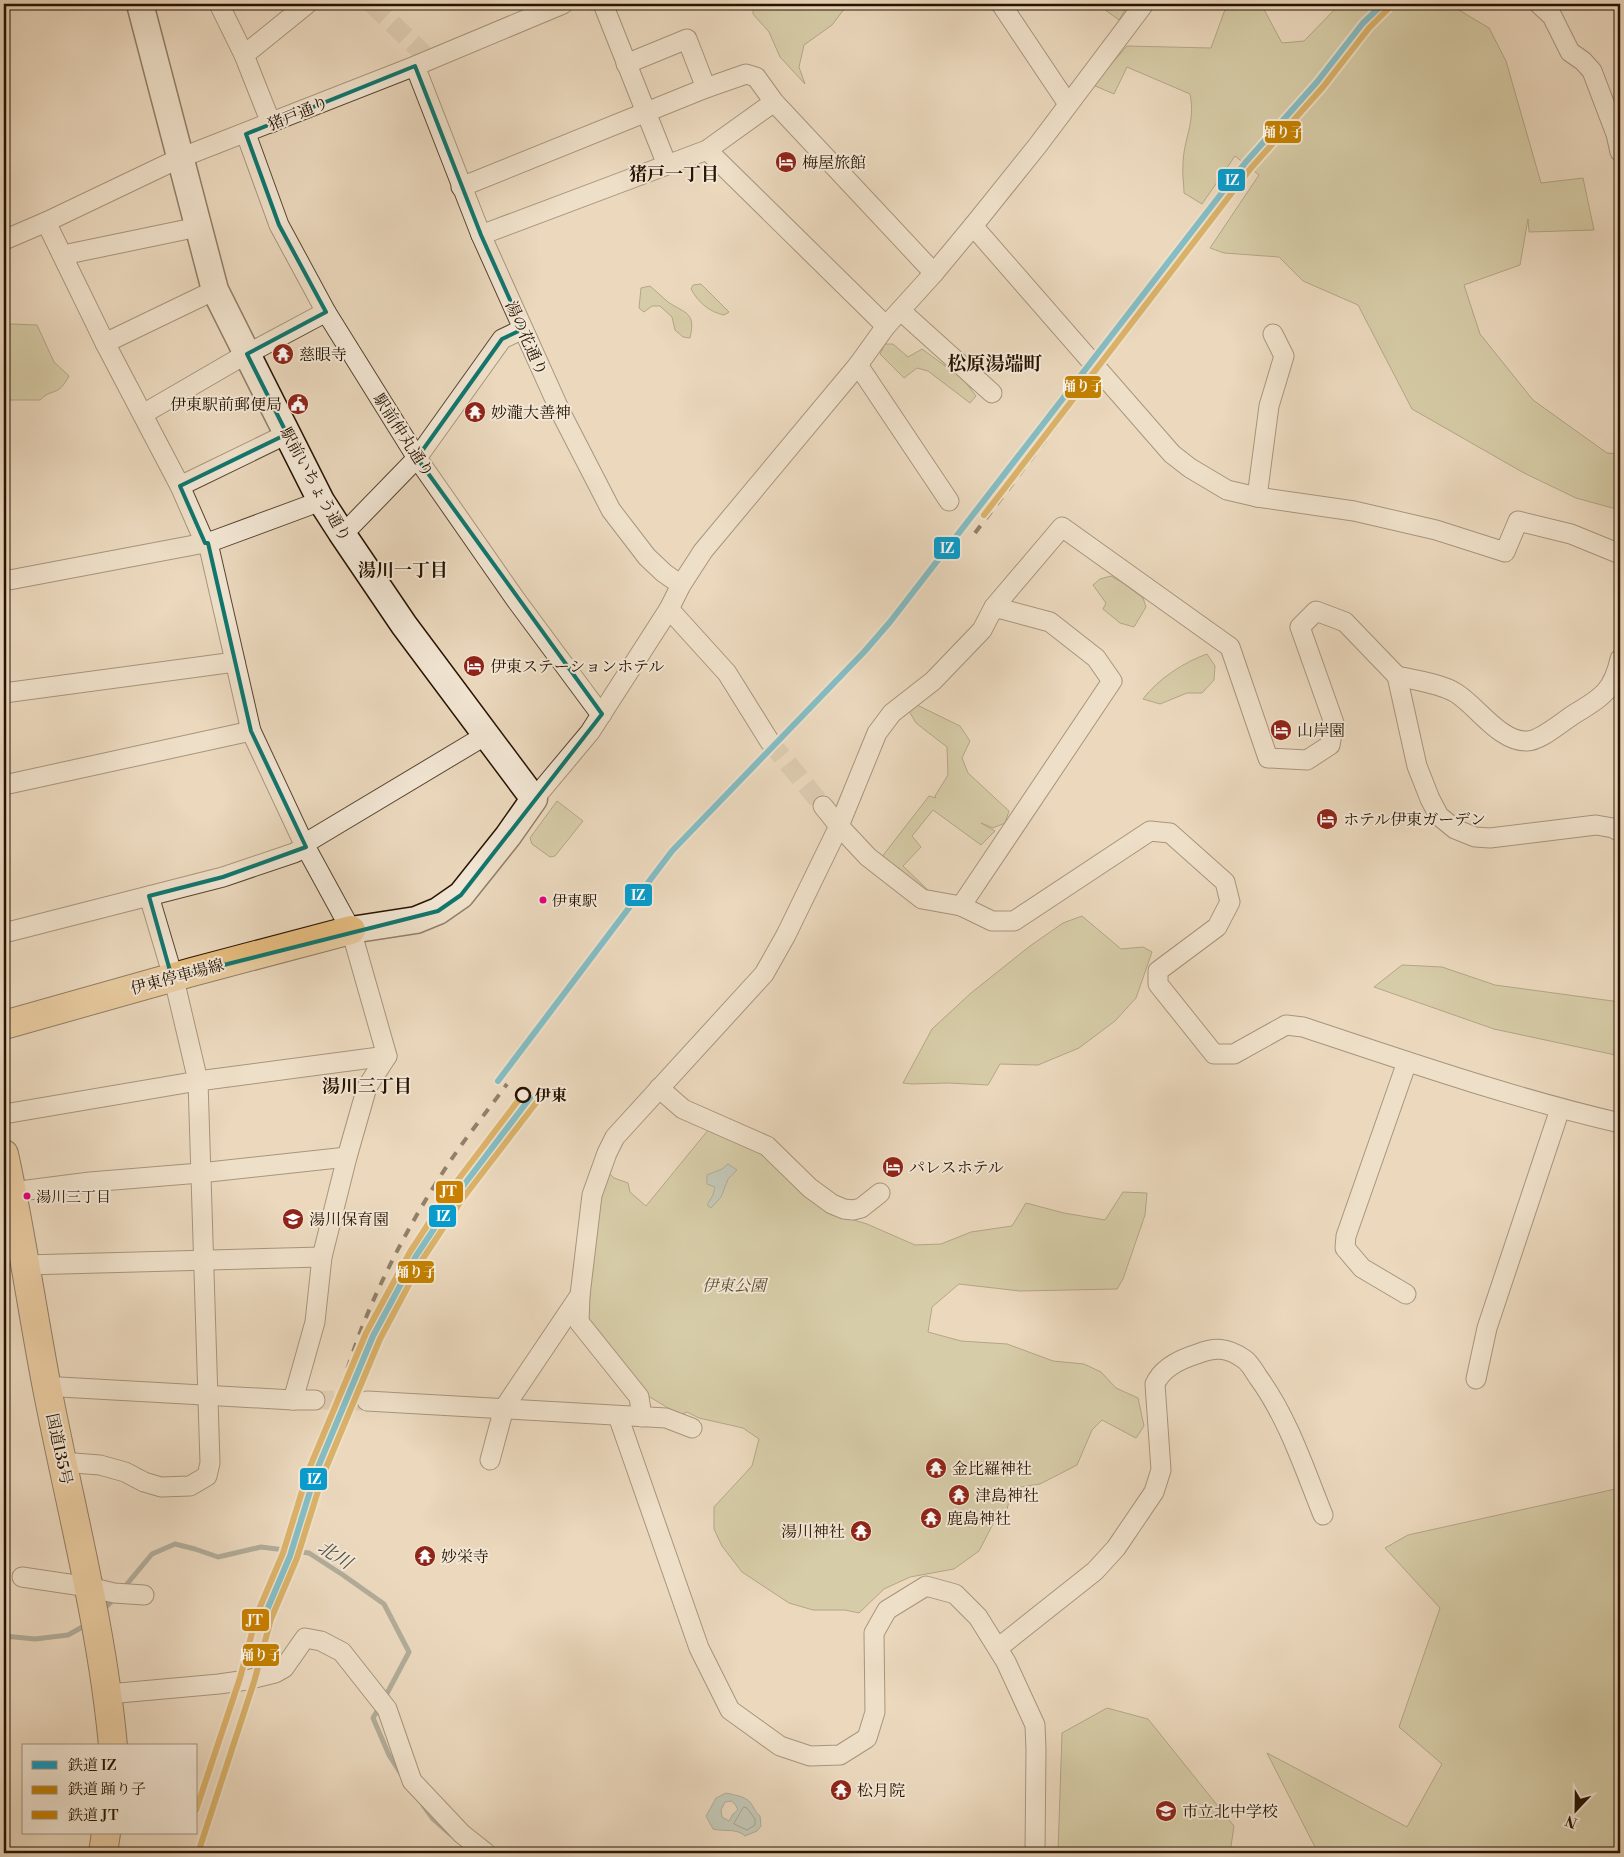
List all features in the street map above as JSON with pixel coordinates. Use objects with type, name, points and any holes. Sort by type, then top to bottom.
[{"type":"main road","name":"伊東停車場線","points":[[4,1025],[351,930]]},
{"type":"main road","name":"国道135号","points":[[4,1154],[47,1388],[64,1466],[111,1601],[108,1694],[113,1744]]},
{"type":"main road","points":[[103,1853],[106,1834]]},
{"type":"street","name":"駅前いちょう通り","points":[[140,4],[215,290],[321,501],[404,625],[534,799]]},
{"type":"street","points":[[219,4],[244,55],[271,123]]},
{"type":"street","points":[[244,55],[308,4]]},
{"type":"street","name":"猪戸通り","points":[[4,240],[180,158],[246,134],[563,4]]},
{"type":"street","points":[[604,4],[666,165]]},
{"type":"street","points":[[1001,4],[1068,104]]},
{"type":"street","points":[[351,930],[416,920],[438,911],[461,895],[508,836],[534,799],[590,732],[669,609],[702,551],[858,365],[886,326],[973,226],[1144,4]]},
{"type":"street","points":[[1539,4],[1552,16],[1570,52],[1583,60],[1592,71],[1616,134],[1620,152]]},
{"type":"street","points":[[626,64],[687,39],[706,88]]},
{"type":"street","name":"湯の花通り","points":[[415,66],[481,235],[561,413],[611,510],[647,557],[664,573],[681,585]]},
{"type":"street","points":[[461,186],[706,88],[746,74],[756,77],[774,102],[934,273]]},
{"type":"street","points":[[481,235],[707,150],[774,102]]},
{"type":"street","name":"駅前仲丸通り","points":[[246,134],[279,225],[326,312],[417,458],[521,606],[602,714]]},
{"type":"street","points":[[707,150],[886,326]]},
{"type":"street","points":[[46,222],[105,343],[180,486],[207,543],[223,604],[251,731],[305,846],[351,930],[387,1056],[368,1087],[347,1157],[322,1257],[315,1322],[294,1400]]},
{"type":"street","points":[[973,226],[1172,454],[1190,468],[1227,490],[1258,497],[1354,511],[1436,530],[1505,552],[1518,521],[1571,534],[1620,554]]},
{"type":"street","points":[[63,255],[198,227]]},
{"type":"street","points":[[105,343],[215,290]]},
{"type":"street","points":[[901,311],[992,393]]},
{"type":"street","points":[[143,414],[247,354],[326,312]]},
{"type":"street","points":[[342,532],[417,458],[502,339],[523,329]]},
{"type":"street","points":[[1258,497],[1269,406],[1284,356],[1273,334]]},
{"type":"street","points":[[858,365],[950,500]]},
{"type":"street","points":[[180,486],[287,434]]},
{"type":"street","points":[[4,581],[207,543],[321,501]]},
{"type":"street","points":[[642,1417],[639,1397],[579,1322],[580,1295],[592,1195],[607,1153],[615,1137],[764,974],[786,935],[839,826],[877,733],[892,713],[933,681],[982,630],[994,607],[1062,526],[1230,647],[1268,758],[1308,760],[1330,745],[1334,724],[1300,627],[1316,611],[1346,622],[1398,676],[1456,692],[1506,735],[1517,740],[1529,742],[1595,702],[1610,688],[1617,674],[1620,659]]},
{"type":"street","points":[[961,906],[1112,681],[1096,658],[1050,622],[994,607]]},
{"type":"street","points":[[669,609],[727,673],[770,742]]},
{"type":"street","points":[[4,693],[235,662]]},
{"type":"street","points":[[1398,676],[1417,766],[1439,816],[1455,829],[1475,837],[1490,838],[1596,825],[1613,828],[1620,832]]},
{"type":"street","points":[[4,785],[251,731]]},
{"type":"street","points":[[4,934],[223,877],[294,854],[486,735]]},
{"type":"street","points":[[823,806],[868,857],[922,899],[961,906],[992,921],[1014,921],[1150,831],[1170,833],[1225,882],[1230,902],[1217,927],[1158,971],[1158,984],[1214,1054],[1234,1054],[1286,1025],[1303,1027],[1407,1062],[1560,1109],[1620,1123]]},
{"type":"street","points":[[64,1466],[74,1463],[100,1465],[125,1472],[144,1482],[160,1487],[190,1486],[207,1476],[209,1470],[209,1396],[198,1081],[177,992],[149,896]]},
{"type":"street","points":[[4,1114],[198,1081],[387,1056]]},
{"type":"street","points":[[1406,1294],[1362,1268],[1345,1248],[1346,1236],[1407,1062]]},
{"type":"street","points":[[659,1088],[683,1109],[767,1146],[810,1188],[832,1204],[844,1209],[853,1210],[861,1208],[880,1194]]},
{"type":"street","points":[[1476,1379],[1487,1328],[1560,1109]]},
{"type":"street","points":[[12,1192],[90,1182],[200,1173],[347,1157]]},
{"type":"street","points":[[26,1266],[322,1257]]},
{"type":"street","points":[[490,1460],[504,1408],[580,1295]]},
{"type":"street","points":[[998,1648],[1096,1571],[1116,1548],[1140,1514],[1154,1492],[1161,1470],[1155,1384],[1159,1376],[1186,1357],[1214,1348],[1234,1353],[1246,1360],[1273,1396],[1300,1456],[1323,1516]]},
{"type":"street","points":[[47,1388],[60,1387],[316,1400]]},
{"type":"street","points":[[367,1401],[666,1418],[692,1428]]},
{"type":"street","points":[[618,1416],[699,1648],[730,1710],[780,1746],[810,1756],[840,1755],[867,1738],[874,1712],[874,1633],[887,1610],[926,1586],[955,1594],[978,1617],[998,1648],[1035,1725],[1035,1853]]},
{"type":"street","points":[[22,1577],[111,1601]]},
{"type":"street","points":[[108,1694],[219,1684],[275,1673],[284,1668],[305,1638],[321,1640],[342,1652],[387,1709],[412,1781],[462,1834],[486,1853]]},
{"type":"highlighted area","points":[[415,66],[481,235],[523,329],[502,339],[417,458],[602,714],[461,895],[438,911],[172,978],[149,896],[223,877],[306,847],[251,731],[218,580],[208,543],[205,543],[180,486],[287,434],[247,354],[326,312],[279,225],[246,134]]},
{"type":"green space","points":[[753,4],[848,4],[832,25],[804,45],[799,67],[805,84],[780,57],[769,32],[753,14]]},
{"type":"green space","points":[[1097,4],[1125,4],[1127,7],[1119,20]]},
{"type":"green space","points":[[1227,4],[1261,4],[1282,43],[1304,41],[1340,4],[1449,4],[1489,28],[1506,61],[1541,183],[1583,178],[1594,230],[1529,232],[1528,219],[1520,265],[1464,285],[1480,334],[1533,400],[1607,453],[1620,454],[1620,510],[1576,498],[1524,473],[1412,409],[1358,305],[1303,281],[1279,257],[1224,253],[1210,248],[1259,175],[1235,156],[1202,204],[1184,193],[1183,168],[1191,114],[1190,94],[1127,67],[1114,94],[1093,85],[1127,46],[1211,48]]},
{"type":"green space","points":[[701,284],[729,312],[724,315],[719,314],[709,309],[697,298],[691,289],[693,285]]},
{"type":"green space","points":[[650,286],[668,302],[688,315],[692,323],[690,338],[683,337],[675,330],[672,317],[660,306],[652,306],[644,312],[639,308],[641,288]]},
{"type":"green space","points":[[11,324],[37,325],[54,362],[69,376],[60,389],[47,394],[40,400],[10,400],[4,397],[4,327]]},
{"type":"green space","points":[[885,344],[893,344],[908,357],[922,349],[963,379],[976,396],[970,403],[928,371],[917,368],[904,378],[880,354]]},
{"type":"green space","points":[[1111,576],[1143,598],[1146,607],[1134,627],[1120,623],[1103,609],[1106,603],[1093,585],[1100,579]]},
{"type":"green space","points":[[1207,654],[1215,666],[1214,680],[1202,693],[1187,693],[1160,704],[1143,699],[1172,672]]},
{"type":"green space","points":[[915,704],[960,726],[970,741],[962,758],[968,773],[1009,811],[1005,823],[993,828],[981,823],[995,831],[981,845],[933,810],[912,836],[921,847],[903,866],[932,894],[917,888],[881,858],[929,796],[936,798],[935,796],[948,775],[947,747],[916,723],[909,711]]},
{"type":"green space","points":[[557,801],[583,821],[555,856],[550,857],[532,844],[530,838]]},
{"type":"green space","points":[[1082,916],[1121,949],[1143,947],[1152,952],[1136,998],[1115,1021],[1079,1048],[1038,1065],[1000,1064],[988,1085],[903,1083],[932,1029],[971,993],[1030,946],[1063,923]]},
{"type":"green space","points":[[1402,965],[1442,967],[1495,985],[1620,1002],[1620,1056],[1494,1029],[1374,987]]},
{"type":"green space","name":"伊東公園","points":[[709,1129],[766,1150],[844,1217],[867,1224],[915,1245],[941,1244],[971,1232],[1012,1226],[1026,1203],[1064,1213],[1105,1220],[1123,1192],[1147,1193],[1145,1215],[1123,1279],[1117,1289],[1020,1291],[959,1284],[932,1307],[928,1332],[961,1341],[1007,1344],[1053,1361],[1084,1364],[1101,1372],[1116,1388],[1138,1398],[1144,1426],[1136,1438],[1102,1420],[1092,1430],[1077,1465],[1040,1484],[1013,1488],[1007,1509],[994,1522],[979,1551],[954,1569],[910,1577],[884,1589],[859,1613],[845,1610],[813,1610],[789,1603],[742,1572],[722,1546],[714,1529],[714,1507],[752,1466],[759,1439],[743,1428],[699,1418],[687,1412],[680,1415],[643,1393],[586,1321],[599,1192],[606,1170],[614,1178],[628,1183],[630,1192],[646,1206]]},
{"type":"green space","points":[[1620,1488],[1620,1853],[1318,1853],[1267,1753],[1407,1827],[1442,1764],[1399,1727],[1440,1608],[1385,1548],[1408,1535]]},
{"type":"green space","name":"市立北中学校","points":[[1107,1708],[1148,1719],[1234,1826],[1230,1853],[1058,1853],[1062,1733]]},
{"type":"water","points":[[728,1164],[737,1170],[728,1179],[721,1197],[711,1208],[707,1205],[715,1187],[707,1184],[707,1175],[722,1169]]},
{"type":"water","points":[[726,1793],[748,1800],[760,1816],[761,1826],[757,1831],[745,1836],[734,1831],[713,1829],[706,1816],[716,1798]],"holes":[[[731,1801],[738,1810],[729,1821],[722,1817],[721,1810],[725,1802]]]},
{"type":"waterway","name":"北川","points":[[122,1590],[152,1554],[175,1544],[218,1557],[261,1547],[309,1553],[384,1604],[409,1652],[384,1699]]},
{"type":"waterway","name":"北川","points":[[102,1611],[115,1598]]},
{"type":"waterway","name":"北川","points":[[4,1636],[35,1639],[68,1635],[86,1625]]},
{"type":"waterway","name":"北川","points":[[380,1706],[373,1718],[389,1755],[401,1774]]},
{"type":"waterway","name":"北川","points":[[423,1805],[433,1819],[450,1834]]},
{"type":"tunnel","points":[[372,4],[430,60]]},
{"type":"tunnel","points":[[770,742],[823,806]]},
{"type":"tunnel","points":[[315,1400],[367,1401]]},
{"type":"railway","points":[[975,533],[1248,172]]},
{"type":"railway","points":[[982,504],[1004,488]]},
{"type":"railway","points":[[316,1472],[336,1403],[359,1335],[389,1266],[440,1177],[459,1148],[507,1084]]},
{"type":"rail line","name":"IZ","points":[[498,1081],[672,851],[864,652],[890,622],[1245,163],[1317,82],[1363,23],[1383,4]]},
{"type":"rail line","name":"踊り子","points":[[984,515],[1251,168],[1323,87],[1369,28],[1388,9]]},
{"type":"rail line","name":"JT","points":[[198,1804],[240,1678],[257,1614],[283,1553],[309,1469],[366,1333],[410,1252],[451,1189],[524,1093]]},
{"type":"rail line","name":"IZ","points":[[264,1617],[290,1556],[316,1472],[373,1336],[416,1256],[457,1194],[530,1098]]},
{"type":"rail line","name":"踊り子","points":[[198,1853],[254,1682],[271,1619],[297,1558],[323,1475],[380,1339],[422,1260],[463,1198],[536,1103]]},
{"type":"place","name":"梅屋旅館","points":[[786,162]]},
{"type":"place","name":"慈眼寺","points":[[283,354]]},
{"type":"place","name":"伊東駅前郵便局","points":[[298,404]]},
{"type":"place","name":"妙瀧大善神","points":[[475,412]]},
{"type":"place","name":"伊東ステーションホテル","points":[[474,666]]},
{"type":"place","name":"山岸園","points":[[1281,730]]},
{"type":"place","name":"ホテル伊東ガーデン","points":[[1327,819]]},
{"type":"place","name":"伊東駅","points":[[543,900]]},
{"type":"place","name":"伊東","points":[[523,1095]]},
{"type":"place","name":"パレスホテル","points":[[893,1167]]},
{"type":"place","name":"湯川三丁目","points":[[27,1196]]},
{"type":"place","name":"湯川保育園","points":[[293,1219]]},
{"type":"place","name":"金比羅神社","points":[[936,1468]]},
{"type":"place","name":"津島神社","points":[[959,1495]]},
{"type":"place","name":"鹿島神社","points":[[931,1518]]},
{"type":"place","name":"湯川神社","points":[[861,1531]]},
{"type":"place","name":"妙栄寺","points":[[425,1556]]},
{"type":"place","name":"松月院","points":[[841,1790]]},
{"type":"place","name":"市立北中学校","points":[[1166,1811]]},
{"type":"district","name":"猪戸一丁目","points":[[674,174]]},
{"type":"district","name":"松原湯端町","points":[[995,363]]},
{"type":"district","name":"湯川一丁目","points":[[403,570]]},
{"type":"district","name":"湯川三丁目","points":[[367,1086]]}]
